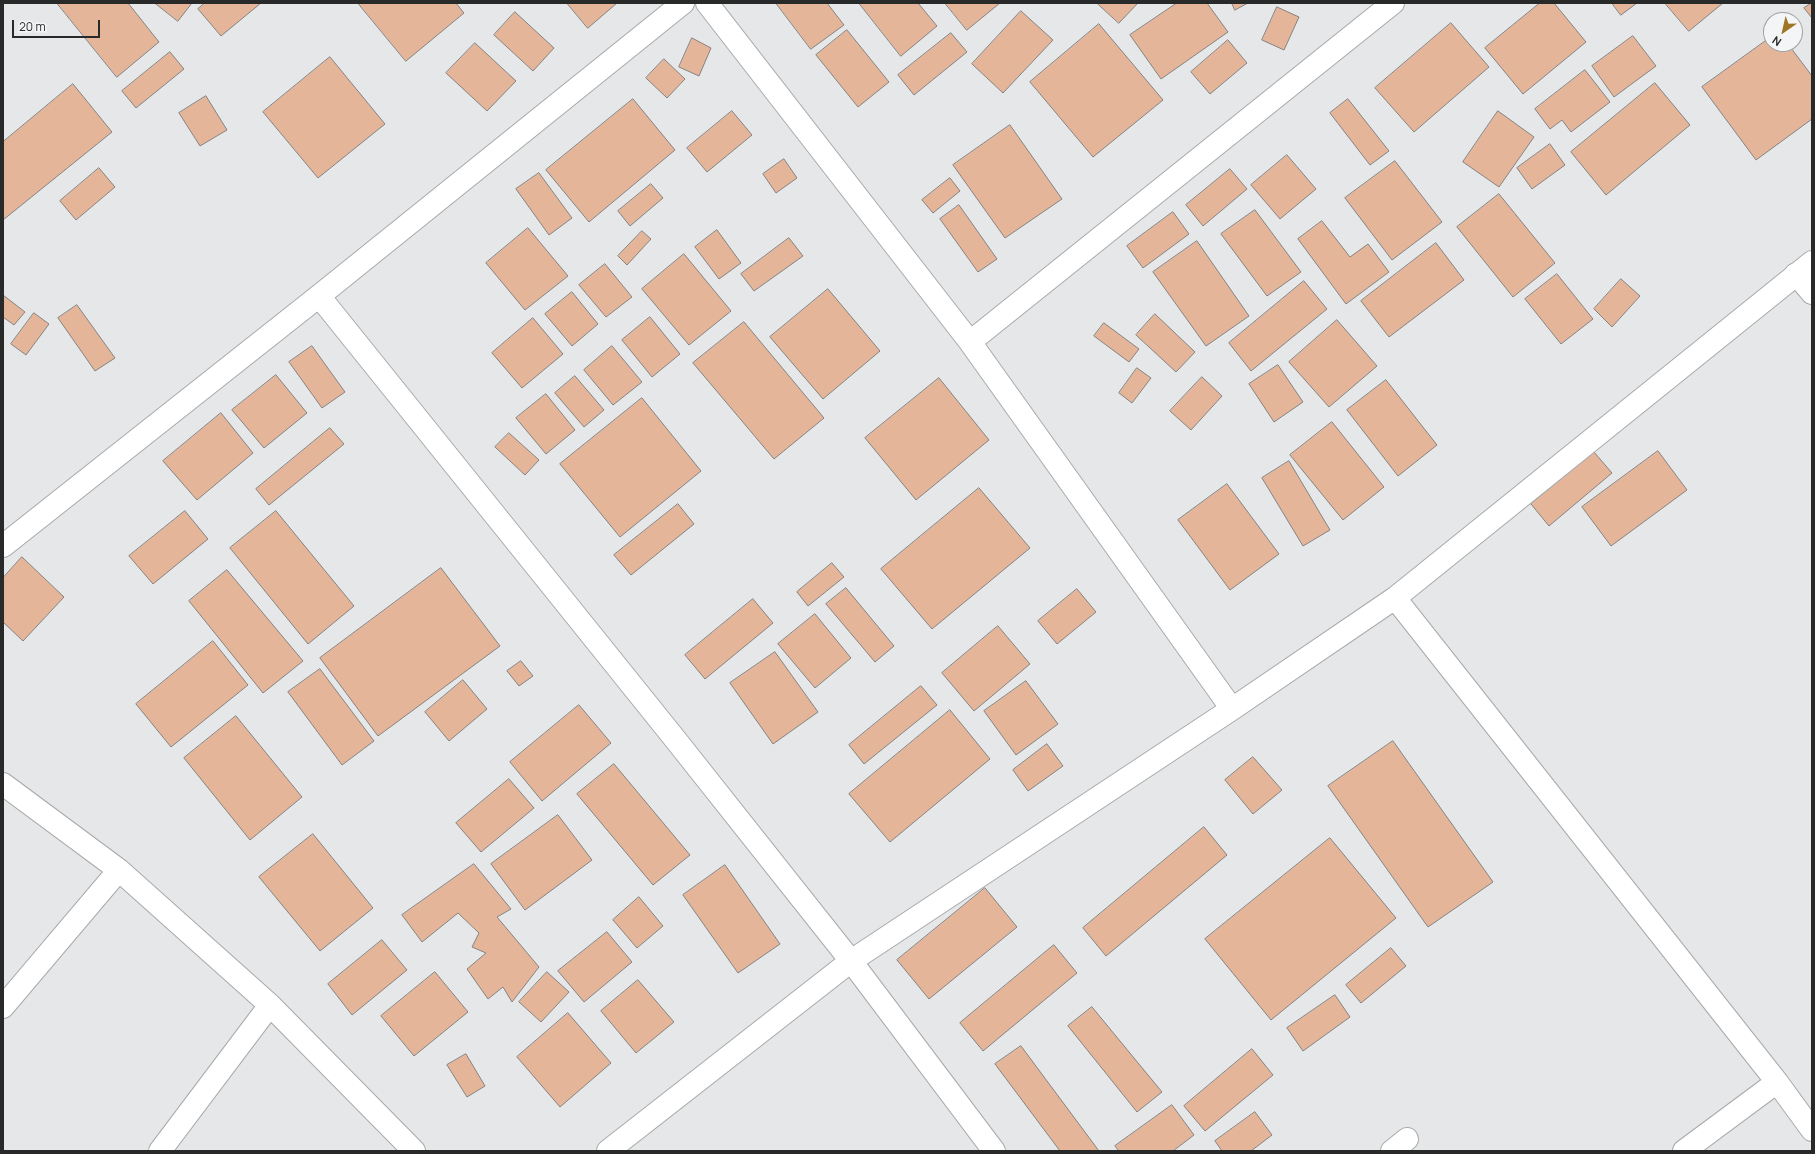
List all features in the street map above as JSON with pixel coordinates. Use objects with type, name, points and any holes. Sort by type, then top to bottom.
[{"type":"street","points":[[3,546],[319,296],[683,3]]},
{"type":"street","points":[[707,3],[970,342],[1232,709]]},
{"type":"street","points":[[970,342],[1393,3]]},
{"type":"street","points":[[608,1151],[851,961],[1232,709],[1395,598],[1804,268],[1812,294]]},
{"type":"street","points":[[319,296],[675,739],[851,961],[994,1151]]},
{"type":"street","points":[[1395,598],[1777,1082],[1812,1130]]},
{"type":"street","points":[[3,784],[119,870],[270,1006],[414,1151]]},
{"type":"street","points":[[3,1007],[119,870]]},
{"type":"street","points":[[160,1151],[270,1006]]},
{"type":"street","points":[[1684,1151],[1777,1082]]},
{"type":"building","points":[[57,3],[128,3],[159,42],[117,77]]},
{"type":"building","points":[[155,3],[192,3],[178,21]]},
{"type":"building","points":[[205,3],[261,3],[221,36],[198,9]]},
{"type":"building","points":[[358,3],[456,3],[464,13],[406,61]]},
{"type":"building","points":[[567,3],[617,3],[588,28]]},
{"type":"building","points":[[776,3],[827,3],[844,25],[811,49]]},
{"type":"building","points":[[859,3],[918,3],[937,26],[901,56]]},
{"type":"building","points":[[945,3],[1000,3],[967,30]]},
{"type":"building","points":[[1097,3],[1138,3],[1119,23]]},
{"type":"building","points":[[1177,3],[1207,3],[1228,32],[1161,79],[1130,35]]},
{"type":"building","points":[[1232,3],[1248,3],[1235,10]]},
{"type":"building","points":[[1540,3],[1554,3],[1586,42],[1523,94],[1485,48]]},
{"type":"building","points":[[1612,3],[1637,3],[1621,15]]},
{"type":"building","points":[[1665,3],[1723,3],[1689,31]]},
{"type":"building","points":[[1812,3],[1812,18],[1804,8]]},
{"type":"building","points":[[1277,7],[1299,17],[1284,50],[1262,40]]},
{"type":"building","points":[[1021,11],[1053,40],[1003,93],[972,64]]},
{"type":"building","points":[[515,12],[554,48],[533,71],[494,35]]},
{"type":"building","points":[[1451,23],[1489,67],[1414,132],[1375,88]]},
{"type":"building","points":[[1099,24],[1163,100],[1093,157],[1030,82]]},
{"type":"building","points":[[847,30],[889,82],[858,107],[816,55]]},
{"type":"building","points":[[951,33],[967,52],[914,95],[898,75]]},
{"type":"building","points":[[1633,36],[1656,66],[1614,97],[1592,66]]},
{"type":"building","points":[[692,38],[711,48],[699,76],[679,67]]},
{"type":"building","points":[[1228,40],[1247,63],[1210,94],[1191,72]]},
{"type":"building","points":[[475,43],[516,81],[487,111],[446,73]]},
{"type":"building","points":[[1763,43],[1763,52],[1794,52],[1812,76],[1812,119],[1756,160],[1702,87]]},
{"type":"building","points":[[170,52],[184,69],[136,108],[122,91]]},
{"type":"building","points":[[330,57],[385,124],[318,178],[263,112]]},
{"type":"building","points":[[664,59],[685,79],[667,98],[646,78]]},
{"type":"building","points":[[1585,70],[1610,102],[1571,132],[1562,120],[1550,129],[1535,109]]},
{"type":"building","points":[[1655,83],[1690,125],[1606,195],[1571,152]]},
{"type":"building","points":[[73,84],[112,132],[3,220],[3,142]]},
{"type":"building","points":[[206,96],[227,130],[200,146],[179,113]]},
{"type":"building","points":[[633,99],[675,150],[589,222],[546,170]]},
{"type":"building","points":[[1348,99],[1389,151],[1370,165],[1330,113]]},
{"type":"building","points":[[732,111],[752,135],[707,172],[687,148]]},
{"type":"building","points":[[1498,111],[1534,137],[1499,187],[1463,162]]},
{"type":"building","points":[[1010,125],[1062,199],[1005,238],[953,165]]},
{"type":"building","points":[[1550,144],[1565,165],[1532,189],[1517,168]]},
{"type":"building","points":[[1287,155],[1316,189],[1280,219],[1251,185]]},
{"type":"building","points":[[784,159],[797,178],[776,193],[763,174]]},
{"type":"building","points":[[1395,161],[1442,222],[1392,260],[1345,198]]},
{"type":"building","points":[[99,168],[115,187],[76,220],[60,201]]},
{"type":"building","points":[[1230,169],[1247,189],[1203,226],[1186,205]]},
{"type":"building","points":[[539,173],[572,218],[549,235],[516,189]]},
{"type":"building","points":[[950,178],[960,191],[933,213],[922,200]]},
{"type":"building","points":[[651,184],[663,198],[630,226],[618,211]]},
{"type":"building","points":[[1499,194],[1555,263],[1513,297],[1457,227]]},
{"type":"building","points":[[959,205],[997,259],[978,272],[940,219]]},
{"type":"building","points":[[1255,210],[1301,272],[1267,296],[1221,234]]},
{"type":"building","points":[[1173,212],[1189,234],[1143,268],[1127,246]]},
{"type":"building","points":[[1322,221],[1350,257],[1368,244],[1389,272],[1346,304],[1298,239]]},
{"type":"building","points":[[528,228],[568,276],[525,310],[486,263]]},
{"type":"building","points":[[717,230],[741,263],[719,279],[695,247]]},
{"type":"building","points":[[642,231],[651,239],[627,265],[618,256]]},
{"type":"building","points":[[789,238],[803,256],[754,291],[741,274]]},
{"type":"building","points":[[1197,241],[1249,316],[1206,346],[1153,272]]},
{"type":"building","points":[[1436,243],[1464,280],[1389,337],[1361,301]]},
{"type":"building","points":[[684,254],[731,311],[689,345],[642,289]]},
{"type":"building","points":[[605,264],[632,297],[606,317],[579,285]]},
{"type":"building","points":[[1557,274],[1593,319],[1561,344],[1525,299]]},
{"type":"building","points":[[1621,279],[1640,296],[1612,327],[1594,309]]},
{"type":"building","points":[[1304,281],[1327,309],[1251,371],[1229,343]]},
{"type":"building","points":[[828,289],[880,351],[823,399],[770,337]]},
{"type":"building","points":[[572,292],[598,324],[572,346],[545,314]]},
{"type":"building","points":[[3,295],[25,312],[14,325],[3,317]]},
{"type":"building","points":[[77,305],[115,358],[95,371],[58,318]]},
{"type":"building","points":[[34,313],[49,324],[26,355],[11,344]]},
{"type":"building","points":[[1155,314],[1195,352],[1176,372],[1136,335]]},
{"type":"building","points":[[650,317],[680,354],[652,377],[622,340]]},
{"type":"building","points":[[533,318],[563,354],[522,388],[492,353]]},
{"type":"building","points":[[1337,320],[1377,366],[1329,407],[1289,362]]},
{"type":"building","points":[[744,322],[824,418],[774,459],[693,363]]},
{"type":"building","points":[[1104,323],[1139,349],[1129,362],[1094,336]]},
{"type":"building","points":[[312,346],[345,392],[322,408],[289,362]]},
{"type":"building","points":[[612,346],[642,382],[613,405],[584,370]]},
{"type":"building","points":[[1278,365],[1303,402],[1274,422],[1249,384]]},
{"type":"building","points":[[1137,368],[1151,378],[1132,403],[1119,393]]},
{"type":"building","points":[[276,375],[307,413],[264,448],[232,410]]},
{"type":"building","points":[[575,376],[604,410],[584,427],[555,393]]},
{"type":"building","points":[[1202,377],[1222,396],[1191,430],[1170,411]]},
{"type":"building","points":[[939,378],[989,440],[916,500],[865,438]]},
{"type":"building","points":[[1386,380],[1437,445],[1398,476],[1347,410]]},
{"type":"building","points":[[546,394],[575,430],[546,454],[516,418]]},
{"type":"building","points":[[642,398],[701,471],[620,537],[560,464]]},
{"type":"building","points":[[221,413],[253,453],[197,500],[163,461]]},
{"type":"building","points":[[1332,422],[1384,487],[1343,520],[1290,455]]},
{"type":"building","points":[[330,428],[344,444],[269,505],[256,489]]},
{"type":"building","points":[[509,433],[539,460],[525,475],[495,447]]},
{"type":"building","points":[[1658,451],[1687,490],[1611,546],[1582,507]]},
{"type":"building","points":[[1594,452],[1612,473],[1549,526],[1531,504]]},
{"type":"building","points":[[1289,461],[1330,530],[1303,546],[1262,478]]},
{"type":"building","points":[[1227,484],[1279,554],[1230,590],[1178,520]]},
{"type":"building","points":[[979,488],[1030,548],[932,629],[881,569]]},
{"type":"building","points":[[678,504],[694,524],[631,575],[614,555]]},
{"type":"building","points":[[185,511],[208,539],[153,584],[129,556]]},
{"type":"building","points":[[276,511],[354,606],[308,644],[230,548]]},
{"type":"building","points":[[22,557],[64,597],[23,641],[3,622],[3,578]]},
{"type":"building","points":[[832,563],[844,577],[808,606],[797,592]]},
{"type":"building","points":[[441,568],[500,646],[378,736],[320,658]]},
{"type":"building","points":[[227,570],[303,661],[263,693],[189,601]]},
{"type":"building","points":[[846,588],[894,646],[875,662],[826,604]]},
{"type":"building","points":[[1077,589],[1096,612],[1057,644],[1038,621]]},
{"type":"building","points":[[753,599],[773,623],[705,679],[685,655]]},
{"type":"building","points":[[815,614],[851,658],[815,688],[778,644]]},
{"type":"building","points":[[998,626],[1030,664],[974,711],[942,673]]},
{"type":"building","points":[[213,641],[248,685],[171,747],[136,704]]},
{"type":"building","points":[[775,652],[818,712],[773,744],[730,683]]},
{"type":"building","points":[[521,661],[533,676],[519,686],[507,671]]},
{"type":"building","points":[[320,669],[374,741],[342,765],[288,692]]},
{"type":"building","points":[[463,680],[487,709],[449,741],[425,712]]},
{"type":"building","points":[[1026,681],[1058,724],[1016,755],[984,711]]},
{"type":"building","points":[[921,686],[937,705],[864,764],[849,745]]},
{"type":"building","points":[[579,705],[611,743],[542,801],[510,762]]},
{"type":"building","points":[[950,710],[990,759],[890,842],[849,794]]},
{"type":"building","points":[[236,716],[302,797],[250,840],[184,758]]},
{"type":"building","points":[[1393,741],[1493,882],[1428,927],[1328,786]]},
{"type":"building","points":[[1047,744],[1063,766],[1028,791],[1013,770]]},
{"type":"building","points":[[1253,757],[1282,790],[1253,814],[1225,780]]},
{"type":"building","points":[[614,764],[690,855],[653,885],[577,794]]},
{"type":"building","points":[[509,779],[534,808],[481,852],[456,823]]},
{"type":"building","points":[[558,815],[592,860],[525,910],[491,864]]},
{"type":"building","points":[[1204,827],[1227,855],[1106,956],[1083,928]]},
{"type":"building","points":[[313,834],[373,908],[320,951],[259,877]]},
{"type":"building","points":[[1330,838],[1396,918],[1271,1020],[1205,939]]},
{"type":"building","points":[[474,864],[511,909],[497,917],[539,967],[512,1002],[503,987],[488,999],[467,969],[486,953],[472,947],[479,933],[458,913],[422,942],[402,915]]},
{"type":"building","points":[[725,865],[780,944],[738,973],[683,895]]},
{"type":"building","points":[[985,888],[1017,927],[929,999],[897,960]]},
{"type":"building","points":[[639,897],[663,926],[637,948],[613,920]]},
{"type":"building","points":[[607,932],[632,962],[584,1002],[558,971]]},
{"type":"building","points":[[382,940],[407,970],[352,1015],[328,984]]},
{"type":"building","points":[[1054,945],[1077,973],[983,1051],[960,1023]]},
{"type":"building","points":[[1391,948],[1406,966],[1361,1003],[1346,985]]},
{"type":"building","points":[[435,972],[468,1012],[414,1056],[381,1016]]},
{"type":"building","points":[[547,972],[569,992],[541,1022],[519,1002]]},
{"type":"building","points":[[638,980],[674,1022],[636,1053],[601,1011]]},
{"type":"building","points":[[1335,995],[1350,1017],[1303,1051],[1287,1028]]},
{"type":"building","points":[[1092,1007],[1162,1092],[1137,1112],[1068,1026]]},
{"type":"building","points":[[568,1013],[611,1063],[560,1107],[517,1057]]},
{"type":"building","points":[[1021,1046],[1099,1151],[1060,1151],[995,1064]]},
{"type":"building","points":[[1252,1049],[1273,1075],[1205,1131],[1184,1106]]},
{"type":"building","points":[[466,1054],[485,1086],[467,1097],[447,1065]]},
{"type":"building","points":[[1172,1105],[1194,1135],[1173,1151],[1119,1151],[1115,1146]]},
{"type":"building","points":[[1255,1112],[1272,1135],[1251,1151],[1222,1151],[1215,1141]]}]
